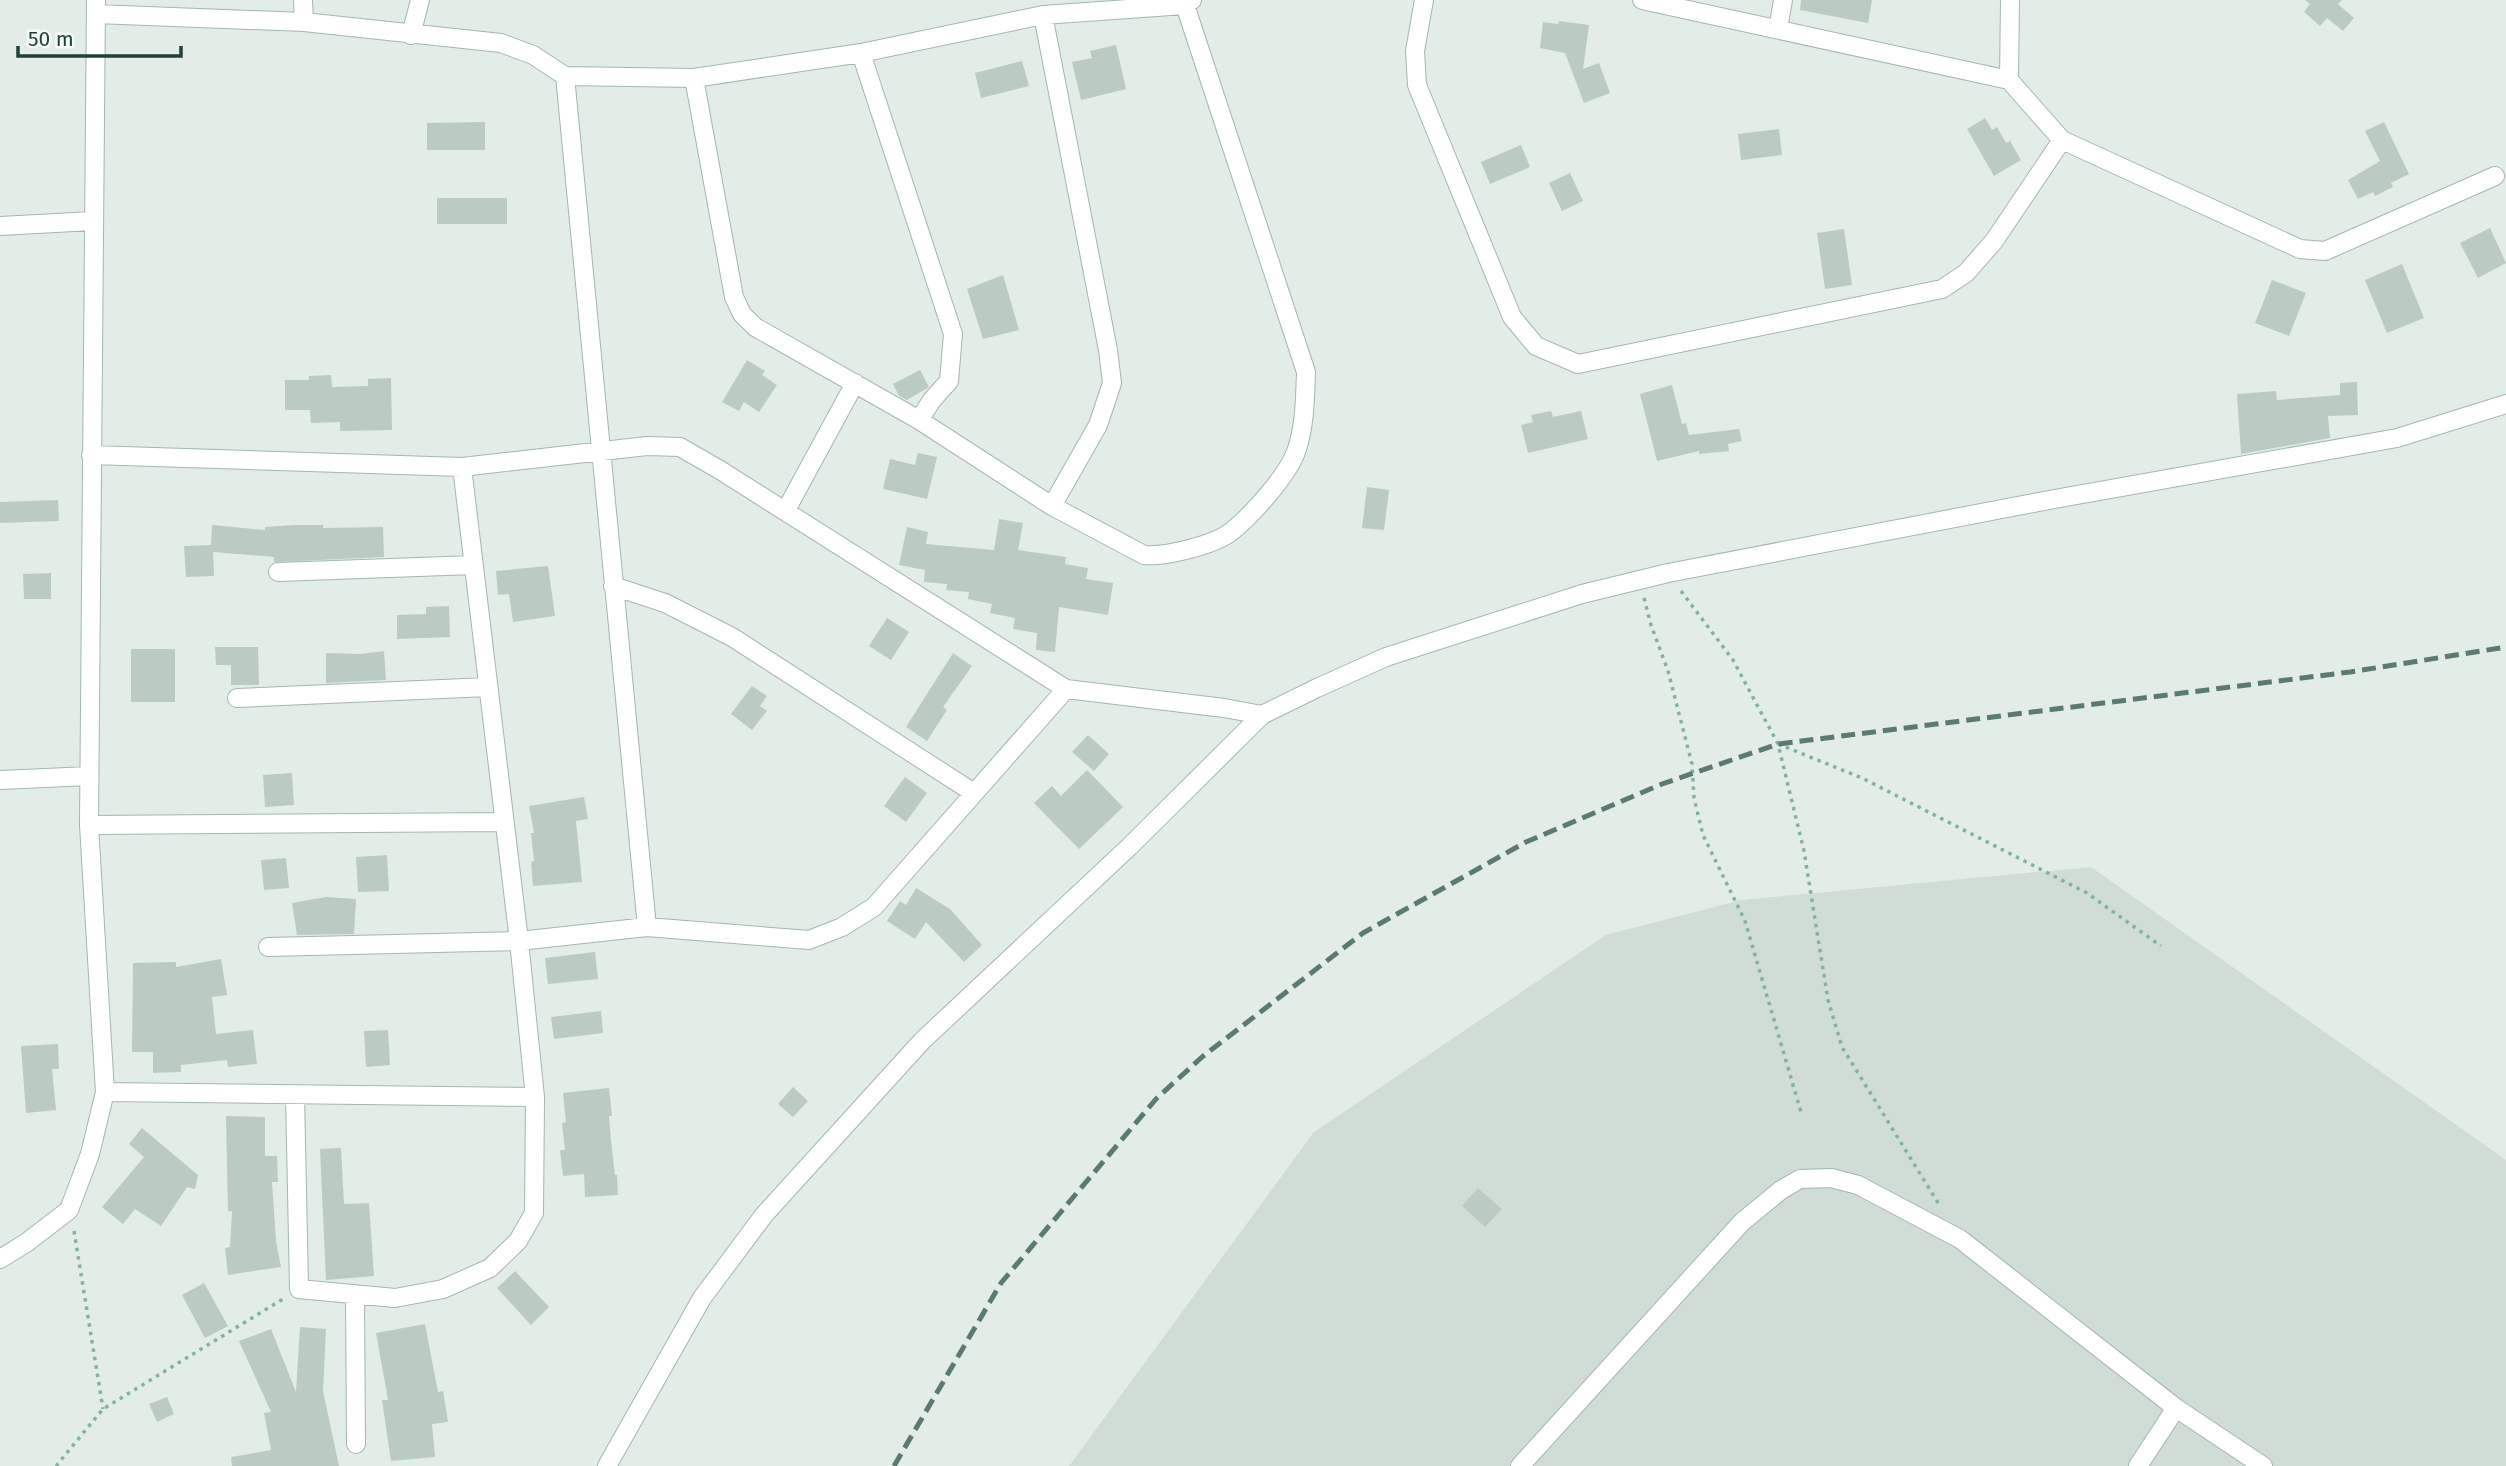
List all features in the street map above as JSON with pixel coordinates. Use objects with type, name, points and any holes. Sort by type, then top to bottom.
[{"type":"street","points":[[303,0],[304,22]]},
{"type":"street","points":[[411,35],[420,0]]},
{"type":"street","points":[[1424,0],[1415,51],[1417,85],[1511,317],[1536,346],[1578,365],[1942,289],[1966,273],[1994,241],[2062,140]]},
{"type":"street","points":[[1642,0],[2009,80],[2062,140],[2300,249],[2325,251],[2495,176]]},
{"type":"street","points":[[1778,29],[1783,0]]},
{"type":"street","points":[[2009,80],[2010,0]]},
{"type":"street","points":[[0,1259],[69,1210],[90,1154],[105,1093],[89,825],[96,7],[304,22],[501,43],[533,55],[565,76],[694,78],[861,52],[1043,15],[1189,2],[1306,372],[1303,427],[1294,456],[1267,497],[1230,533],[1179,553],[1144,555],[1052,506],[919,420],[755,327],[743,314],[734,297],[694,78]]},
{"type":"street","points":[[1043,15],[1108,350],[1112,383],[1098,425],[1052,506]]},
{"type":"street","points":[[861,52],[953,334],[949,381],[919,420]]},
{"type":"street","points":[[565,76],[647,927]]},
{"type":"street","points":[[0,226],[93,221]]},
{"type":"street","points":[[786,510],[855,383]]},
{"type":"street","points":[[607,1466],[702,1298],[764,1214],[922,1041],[1129,847],[1262,715],[1386,657],[1583,594],[1668,573],[2049,500],[2397,438],[2506,404]]},
{"type":"street","points":[[91,454],[462,467],[647,446],[680,447],[786,510],[1066,689],[1262,715]]},
{"type":"street","points":[[295,1094],[299,1289],[395,1298],[443,1289],[490,1268],[518,1241],[534,1213],[535,1097],[462,467]]},
{"type":"street","points":[[278,572],[474,565]]},
{"type":"street","points":[[614,586],[665,603],[732,637],[974,793]]},
{"type":"street","points":[[237,698],[488,687]]},
{"type":"street","points":[[268,947],[519,941],[647,927],[809,940],[842,927],[874,907],[1066,689]]},
{"type":"street","points":[[0,780],[89,775]]},
{"type":"street","points":[[89,825],[505,822]]},
{"type":"street","points":[[105,1093],[535,1097]]},
{"type":"street","points":[[1520,1466],[1742,1222],[1781,1190],[1800,1179],[1831,1178],[1858,1185],[1960,1240],[2176,1408],[2263,1466]]},
{"type":"street","points":[[355,1294],[356,1444]]},
{"type":"street","points":[[2138,1466],[2176,1408]]},
{"type":"path","points":[[1801,1112],[1745,921],[1703,835],[1694,798],[1692,764],[1668,671],[1651,625],[1641,587],[1668,573],[1733,660],[1778,744],[1804,851],[1828,1000],[1842,1047],[1960,1240]]},
{"type":"path","points":[[1778,744],[1863,778],[2087,893],[2161,946]]},
{"type":"path","points":[[69,1210],[79,1254],[103,1409]]},
{"type":"path","points":[[56,1466],[103,1409],[299,1289]]},
{"type":"shaded area","points":[[2091,867],[2506,1160],[2506,1466],[1069,1466],[1314,1132],[1606,935],[1741,900]]},
{"type":"building","points":[[1801,0],[1872,0],[1868,23],[1800,10]]},
{"type":"building","points":[[2305,0],[2342,0],[2338,4],[2354,18],[2343,31],[2327,18],[2320,26],[2304,12],[2310,4]]},
{"type":"building","points":[[1559,21],[1589,25],[1583,69],[1599,63],[1610,93],[1584,103],[1565,53],[1540,48],[1543,22],[1558,24]]},
{"type":"building","points":[[1116,45],[1126,89],[1081,100],[1072,62],[1092,58],[1090,51]]},
{"type":"building","points":[[1022,61],[1029,86],[981,98],[975,73]]},
{"type":"building","points":[[1985,118],[1992,130],[1997,127],[2006,143],[2010,141],[2021,160],[1994,176],[1967,129]]},
{"type":"building","points":[[485,122],[485,150],[427,150],[427,123]]},
{"type":"building","points":[[2384,122],[2409,174],[2391,183],[2393,187],[2375,196],[2373,192],[2358,199],[2348,180],[2380,161],[2365,131]]},
{"type":"building","points":[[1779,129],[1782,155],[1741,160],[1738,134]]},
{"type":"building","points":[[1521,145],[1530,167],[1490,184],[1481,162]]},
{"type":"building","points":[[1570,173],[1583,201],[1562,211],[1549,183]]},
{"type":"building","points":[[437,198],[507,198],[507,224],[437,224]]},
{"type":"building","points":[[2490,228],[2506,263],[2478,278],[2460,243]]},
{"type":"building","points":[[1844,229],[1852,285],[1825,289],[1817,233]]},
{"type":"building","points":[[2402,264],[2424,318],[2387,333],[2365,280]]},
{"type":"building","points":[[1003,275],[1019,330],[983,339],[967,289]]},
{"type":"building","points":[[2272,280],[2306,293],[2289,336],[2255,323]]},
{"type":"building","points":[[747,360],[765,371],[762,375],[777,385],[759,412],[744,402],[739,411],[722,402]]},
{"type":"building","points":[[920,370],[929,387],[907,400],[899,396],[893,384]]},
{"type":"building","points":[[331,375],[332,387],[368,386],[368,379],[391,378],[392,430],[340,431],[340,422],[311,423],[310,410],[285,410],[285,380],[309,380],[309,376]]},
{"type":"building","points":[[2357,382],[2358,415],[2328,416],[2330,438],[2241,454],[2237,394],[2276,391],[2277,400],[2340,395],[2340,383]]},
{"type":"building","points":[[1672,385],[1682,424],[1686,423],[1689,435],[1739,429],[1742,441],[1728,444],[1729,451],[1699,454],[1699,451],[1657,461],[1640,394]]},
{"type":"building","points":[[1551,411],[1553,417],[1581,411],[1588,439],[1528,453],[1521,425],[1533,422],[1531,415]]},
{"type":"building","points":[[918,453],[937,457],[927,499],[883,489],[890,459],[915,465]]},
{"type":"building","points":[[1367,487],[1389,490],[1384,530],[1362,528]]},
{"type":"building","points":[[58,500],[59,521],[0,523],[0,502]]},
{"type":"building","points":[[999,519],[1023,523],[1018,550],[1066,557],[1065,564],[1088,568],[1086,579],[1113,583],[1108,615],[1059,607],[1055,652],[1036,650],[1037,633],[1013,629],[1015,618],[990,613],[992,604],[968,599],[969,592],[946,590],[947,584],[924,582],[925,570],[899,565],[907,527],[928,532],[926,544],[994,550]]},
{"type":"building","points":[[212,525],[265,530],[265,527],[294,525],[323,525],[323,528],[383,527],[384,557],[274,562],[274,557],[213,552],[214,576],[186,577],[184,546],[211,545]]},
{"type":"building","points":[[548,566],[555,616],[513,622],[509,594],[498,595],[496,571]]},
{"type":"building","points":[[51,573],[51,599],[24,599],[23,574]]},
{"type":"building","points":[[449,606],[450,637],[397,639],[397,615],[426,614],[426,607]]},
{"type":"building","points":[[887,618],[909,632],[891,660],[869,646]]},
{"type":"building","points":[[215,647],[258,647],[259,685],[231,685],[231,665],[216,665]]},
{"type":"building","points":[[131,649],[175,649],[175,702],[131,702]]},
{"type":"building","points":[[384,651],[386,680],[326,683],[326,653],[361,654]]},
{"type":"building","points":[[953,653],[972,666],[943,707],[947,710],[927,741],[906,727]]},
{"type":"building","points":[[752,686],[767,696],[760,706],[767,711],[752,730],[731,714]]},
{"type":"building","points":[[1088,735],[1109,754],[1094,771],[1072,752]]},
{"type":"building","points":[[1087,770],[1123,807],[1079,849],[1034,803],[1052,786],[1061,796]]},
{"type":"building","points":[[292,773],[294,805],[265,807],[263,775]]},
{"type":"building","points":[[905,777],[927,793],[906,822],[884,806]]},
{"type":"building","points":[[584,797],[588,819],[576,821],[582,882],[533,886],[531,833],[534,833],[529,806]]},
{"type":"building","points":[[387,855],[389,891],[358,892],[356,857]]},
{"type":"building","points":[[286,858],[289,888],[264,890],[261,860]]},
{"type":"building","points":[[916,888],[950,909],[982,945],[964,962],[926,922],[915,939],[887,921],[900,901],[906,905]]},
{"type":"building","points":[[326,897],[356,899],[354,934],[297,935],[292,903]]},
{"type":"building","points":[[595,952],[598,979],[548,984],[545,958]]},
{"type":"building","points":[[221,959],[227,995],[212,997],[216,1034],[253,1030],[257,1064],[228,1067],[227,1060],[181,1065],[181,1072],[153,1073],[153,1052],[132,1052],[133,963],[176,962],[176,967]]},
{"type":"building","points":[[601,1011],[603,1033],[554,1039],[551,1017]]},
{"type":"building","points":[[388,1030],[390,1065],[366,1067],[364,1031]]},
{"type":"building","points":[[58,1044],[59,1069],[52,1069],[56,1110],[26,1113],[21,1046]]},
{"type":"building","points":[[793,1087],[808,1101],[793,1117],[778,1104]]},
{"type":"building","points":[[609,1088],[611,1141],[618,1195],[585,1197],[584,1174],[563,1176],[560,1150],[565,1150],[562,1123],[566,1122],[563,1093]]},
{"type":"building","points":[[226,1116],[265,1117],[265,1156],[277,1156],[278,1182],[272,1182],[276,1241],[281,1267],[228,1275],[225,1248],[230,1247],[232,1211],[228,1211]]},
{"type":"building","points":[[142,1128],[198,1175],[195,1189],[187,1187],[161,1226],[135,1209],[123,1224],[102,1207],[144,1157],[129,1144]]},
{"type":"building","points":[[341,1148],[344,1204],[369,1203],[374,1276],[326,1280],[320,1149]]},
{"type":"building","points":[[1478,1188],[1502,1209],[1485,1227],[1462,1206]]},
{"type":"building","points":[[515,1271],[549,1307],[531,1325],[497,1288]]},
{"type":"building","points":[[204,1283],[228,1326],[205,1338],[182,1295]]},
{"type":"building","points":[[425,1324],[438,1392],[443,1391],[448,1422],[432,1424],[435,1457],[391,1461],[382,1400],[388,1400],[376,1333]]},
{"type":"building","points":[[300,1327],[326,1329],[323,1391],[339,1466],[232,1466],[231,1457],[271,1450],[264,1413],[271,1412],[239,1341],[271,1329],[296,1392]]},
{"type":"building","points":[[167,1397],[174,1414],[157,1422],[149,1404]]},
{"type":"railway","points":[[894,1466],[1001,1283],[1156,1099],[1202,1057],[1363,933],[1526,842],[1662,784],[1778,744],[2350,672],[2506,647]]}]
